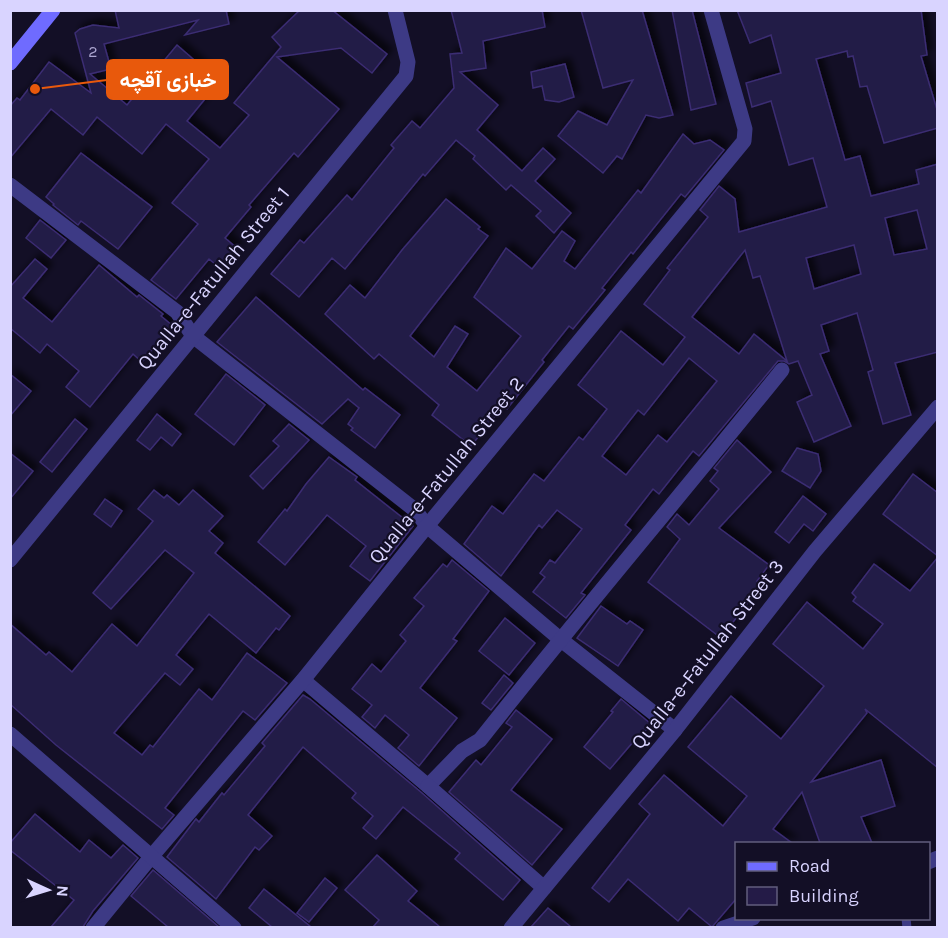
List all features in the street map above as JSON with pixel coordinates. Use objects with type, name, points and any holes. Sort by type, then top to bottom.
[{"type":"main road","points":[[10,63],[52,10]]},
{"type":"street","name":"Qualla-e-Fatullah Street 1","points":[[10,560],[406,76],[408,62],[395,10]]},
{"type":"street","name":"Qualla-e-Fatullah Street 2","points":[[93,927],[303,680],[744,141],[745,129],[711,10]]},
{"type":"street","points":[[10,185],[177,312],[193,336],[415,510],[427,526],[560,639],[675,730]]},
{"type":"street","points":[[428,786],[462,751],[480,740],[560,639],[782,370]]},
{"type":"street","name":"Qualla-e-Fatullah Street 3","points":[[511,927],[675,730],[815,551],[938,406]]},
{"type":"street","points":[[303,680],[544,888]]},
{"type":"street","points":[[10,734],[234,927]]},
{"type":"street","points":[[723,927],[746,920]]},
{"type":"building","points":[[115,10],[226,10],[229,24],[185,35],[198,20],[104,44],[111,69],[90,74],[127,105],[177,45],[208,72],[203,78],[214,88],[187,121],[220,148],[249,115],[234,103],[281,47],[272,37],[300,10],[332,10],[387,54],[372,73],[341,48],[277,57],[339,109],[298,157],[294,153],[249,205],[251,207],[225,238],[237,248],[220,268],[209,259],[176,299],[151,280],[198,224],[172,203],[209,159],[166,124],[142,154],[97,117],[83,135],[51,109],[10,158],[10,106],[17,98],[20,100],[49,62],[91,93],[75,33],[93,25],[119,28]]},
{"type":"building","points":[[451,10],[542,10],[545,27],[483,41],[486,68],[460,72],[498,105],[477,130],[522,171],[543,148],[555,159],[535,181],[571,213],[554,233],[536,216],[541,211],[511,185],[506,190],[473,159],[475,156],[456,140],[425,176],[423,174],[345,269],[332,258],[299,297],[271,274],[300,240],[304,243],[347,195],[352,200],[394,148],[391,145],[412,121],[420,128],[454,88],[450,54],[462,53]]},
{"type":"building","points":[[581,10],[642,10],[673,115],[659,118],[646,115],[622,159],[617,156],[603,173],[558,136],[578,111],[607,125],[633,80],[603,88]]},
{"type":"building","points":[[672,10],[692,10],[716,104],[691,110]]},
{"type":"building","points":[[737,10],[921,10],[927,55],[921,56],[938,113],[938,128],[884,143],[867,86],[860,87],[853,56],[848,57],[847,51],[816,59],[845,160],[860,156],[871,196],[919,184],[916,170],[938,164],[938,352],[895,363],[911,415],[883,424],[868,372],[873,370],[857,313],[821,325],[829,351],[820,354],[851,426],[814,442],[797,402],[812,395],[798,361],[789,364],[778,361],[699,456],[693,451],[659,494],[653,489],[625,525],[631,530],[581,593],[585,595],[566,618],[533,592],[545,577],[540,573],[550,560],[555,563],[582,529],[557,510],[542,528],[539,525],[501,576],[464,544],[492,506],[503,514],[534,474],[544,481],[579,437],[583,440],[607,409],[578,385],[621,331],[663,365],[685,337],[644,304],[670,270],[667,268],[708,217],[700,210],[719,186],[735,199],[739,232],[827,207],[813,158],[789,165],[771,101],[752,107],[746,83],[781,73],[771,35],[750,43]],"holes":[[[917,210],[927,249],[894,255],[885,218]],[[854,245],[861,274],[814,289],[806,258]],[[745,250],[753,278],[760,276],[787,361],[754,334],[739,354],[692,317]],[[689,358],[717,381],[667,442],[658,435],[626,475],[602,456],[638,410],[644,415]]]},
{"type":"building","points":[[565,64],[574,97],[559,102],[545,100],[542,86],[533,88],[531,72]]},
{"type":"building","points":[[683,134],[694,144],[710,140],[724,150],[685,197],[681,194],[633,254],[631,252],[602,288],[605,290],[573,329],[569,326],[507,409],[503,406],[471,446],[432,415],[439,405],[379,354],[374,359],[325,314],[350,285],[365,298],[446,199],[488,236],[410,336],[434,357],[455,326],[468,334],[447,367],[477,391],[521,336],[474,297],[506,248],[532,269],[562,231],[575,241],[564,261],[575,269],[638,190],[641,193]]},
{"type":"building","points":[[81,153],[152,207],[118,249],[81,221],[78,225],[46,197]]},
{"type":"building","points":[[40,220],[66,240],[51,258],[26,238]]},
{"type":"building","points":[[35,259],[47,269],[23,298],[52,322],[99,265],[137,297],[139,295],[163,314],[161,316],[173,326],[142,362],[133,354],[90,407],[66,387],[79,371],[47,344],[40,353],[10,328],[10,287]]},
{"type":"building","points":[[256,297],[363,390],[365,388],[400,415],[375,448],[351,430],[353,428],[348,424],[359,408],[348,399],[322,424],[217,342]]},
{"type":"building","points":[[10,374],[31,391],[10,416]]},
{"type":"building","points":[[226,374],[265,405],[234,445],[195,414]]},
{"type":"building","points":[[157,414],[181,434],[172,446],[161,437],[150,450],[137,440]]},
{"type":"building","points":[[75,419],[87,429],[52,472],[40,462]]},
{"type":"building","points":[[289,424],[309,440],[263,489],[250,476],[279,446],[273,441]]},
{"type":"building","points":[[737,440],[771,472],[719,528],[769,565],[757,581],[762,584],[721,638],[648,582],[680,539],[667,527],[677,514],[689,525],[719,489],[710,481],[718,471],[714,468]]},
{"type":"building","points":[[797,448],[818,454],[821,471],[810,488],[782,471]]},
{"type":"building","points":[[10,453],[33,471],[10,499]]},
{"type":"building","points":[[329,457],[357,477],[355,480],[413,526],[370,581],[350,566],[366,546],[327,515],[285,565],[258,542],[285,509],[287,511]]},
{"type":"building","points":[[913,474],[938,493],[938,556],[883,514]]},
{"type":"building","points":[[154,490],[164,498],[167,495],[179,505],[193,490],[223,516],[209,531],[223,543],[215,553],[290,616],[279,630],[276,628],[256,653],[209,614],[176,655],[193,669],[180,685],[165,673],[114,733],[142,755],[150,745],[153,747],[199,689],[212,700],[247,653],[287,683],[255,720],[243,711],[165,808],[174,815],[162,829],[56,745],[10,704],[10,624],[46,655],[49,652],[72,672],[112,624],[137,646],[194,573],[165,550],[111,609],[93,593],[153,521],[138,509]]},
{"type":"building","points":[[803,496],[826,514],[813,531],[804,524],[789,543],[775,532]]},
{"type":"building","points":[[105,499],[122,511],[111,527],[94,514]]},
{"type":"building","points":[[938,557],[938,768],[865,709],[867,713],[811,782],[881,760],[895,806],[861,817],[872,842],[820,842],[802,792],[773,829],[791,842],[735,842],[735,900],[712,927],[689,908],[678,921],[628,879],[609,902],[592,888],[650,814],[639,804],[664,775],[723,826],[747,796],[688,747],[731,696],[781,739],[824,686],[773,644],[807,602],[863,649],[883,624],[853,601],[856,597],[852,593],[874,564],[910,591]]},
{"type":"building","points":[[452,560],[489,591],[453,639],[457,641],[420,688],[457,718],[419,766],[398,748],[409,735],[385,715],[375,728],[362,717],[372,705],[352,689],[372,664],[381,672],[406,641],[400,635],[424,606],[414,598],[443,564],[447,567]]},
{"type":"building","points":[[601,606],[627,624],[630,621],[643,630],[618,666],[577,638]]},
{"type":"building","points":[[505,618],[535,643],[509,675],[479,651]]},
{"type":"building","points":[[504,675],[513,683],[491,710],[482,703]]},
{"type":"building","points":[[303,695],[422,793],[520,880],[503,900],[455,859],[460,853],[403,807],[376,839],[363,828],[373,816],[352,798],[356,793],[303,747],[248,815],[272,836],[259,850],[255,847],[216,899],[167,857],[196,819],[199,822],[222,793],[224,795],[265,746],[262,743]]},
{"type":"building","points":[[621,699],[651,724],[610,769],[584,747]]},
{"type":"building","points":[[516,710],[552,739],[511,790],[562,829],[532,865],[449,792],[476,760],[481,765],[512,727],[506,723]]},
{"type":"building","points":[[35,814],[80,852],[89,840],[111,858],[123,845],[138,858],[93,911],[83,927],[51,927],[74,900],[10,850],[10,843]]},
{"type":"building","points":[[377,855],[417,891],[408,901],[440,927],[373,927],[379,920],[345,890]]},
{"type":"building","points":[[153,870],[219,927],[168,927],[131,896]]},
{"type":"building","points":[[325,878],[337,888],[309,922],[297,913]]},
{"type":"building","points":[[264,889],[311,927],[272,927],[249,908]]},
{"type":"building","points":[[548,908],[571,927],[531,927]]},
{"type":"place","name":"خبازی آقچه","points":[[35,89]]}]
